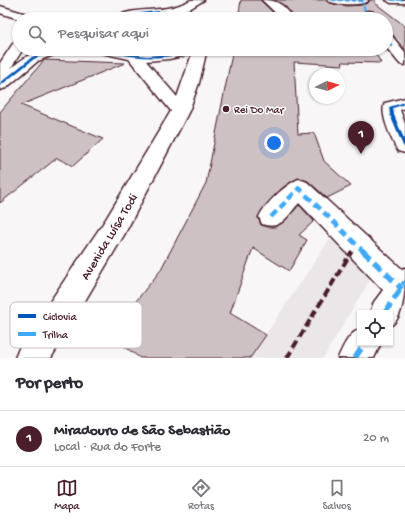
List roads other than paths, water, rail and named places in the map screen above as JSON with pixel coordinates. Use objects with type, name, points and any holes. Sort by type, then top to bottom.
[{"type":"main road","points":[[332,0],[366,9]]},
{"type":"main road","points":[[391,0],[405,0]]},
{"type":"main road","points":[[272,3],[281,12]]},
{"type":"main road","points":[[167,12],[183,7],[203,10]]},
{"type":"main road","points":[[0,9],[12,14]]},
{"type":"main road","points":[[191,12],[203,10]]},
{"type":"main road","points":[[393,46],[405,61]]},
{"type":"main road","points":[[0,74],[12,56]]},
{"type":"main road","points":[[0,85],[33,58],[38,56]]},
{"type":"main road","points":[[131,56],[154,56]]},
{"type":"main road","name":"Avenida Luísa Todi","points":[[67,302],[115,227],[180,110],[191,83],[198,56]]},
{"type":"main road","points":[[135,57],[180,110]]},
{"type":"main road","points":[[405,104],[391,107],[392,115],[405,146]]},
{"type":"main road","points":[[272,217],[299,188],[403,285],[387,310]]},
{"type":"main road","points":[[355,358],[363,346]]},
{"type":"main road","name":"Avenida Luísa Todi","points":[[32,358],[38,348]]},
{"type":"tunnel","points":[[393,45],[405,48]]},
{"type":"railway","points":[[287,358],[352,251]]},
{"type":"place","name":"Rei Do Mar","points":[[226,109]]},
{"type":"place","name":"Miradouro de São Sebastião","points":[[361,154]]}]
